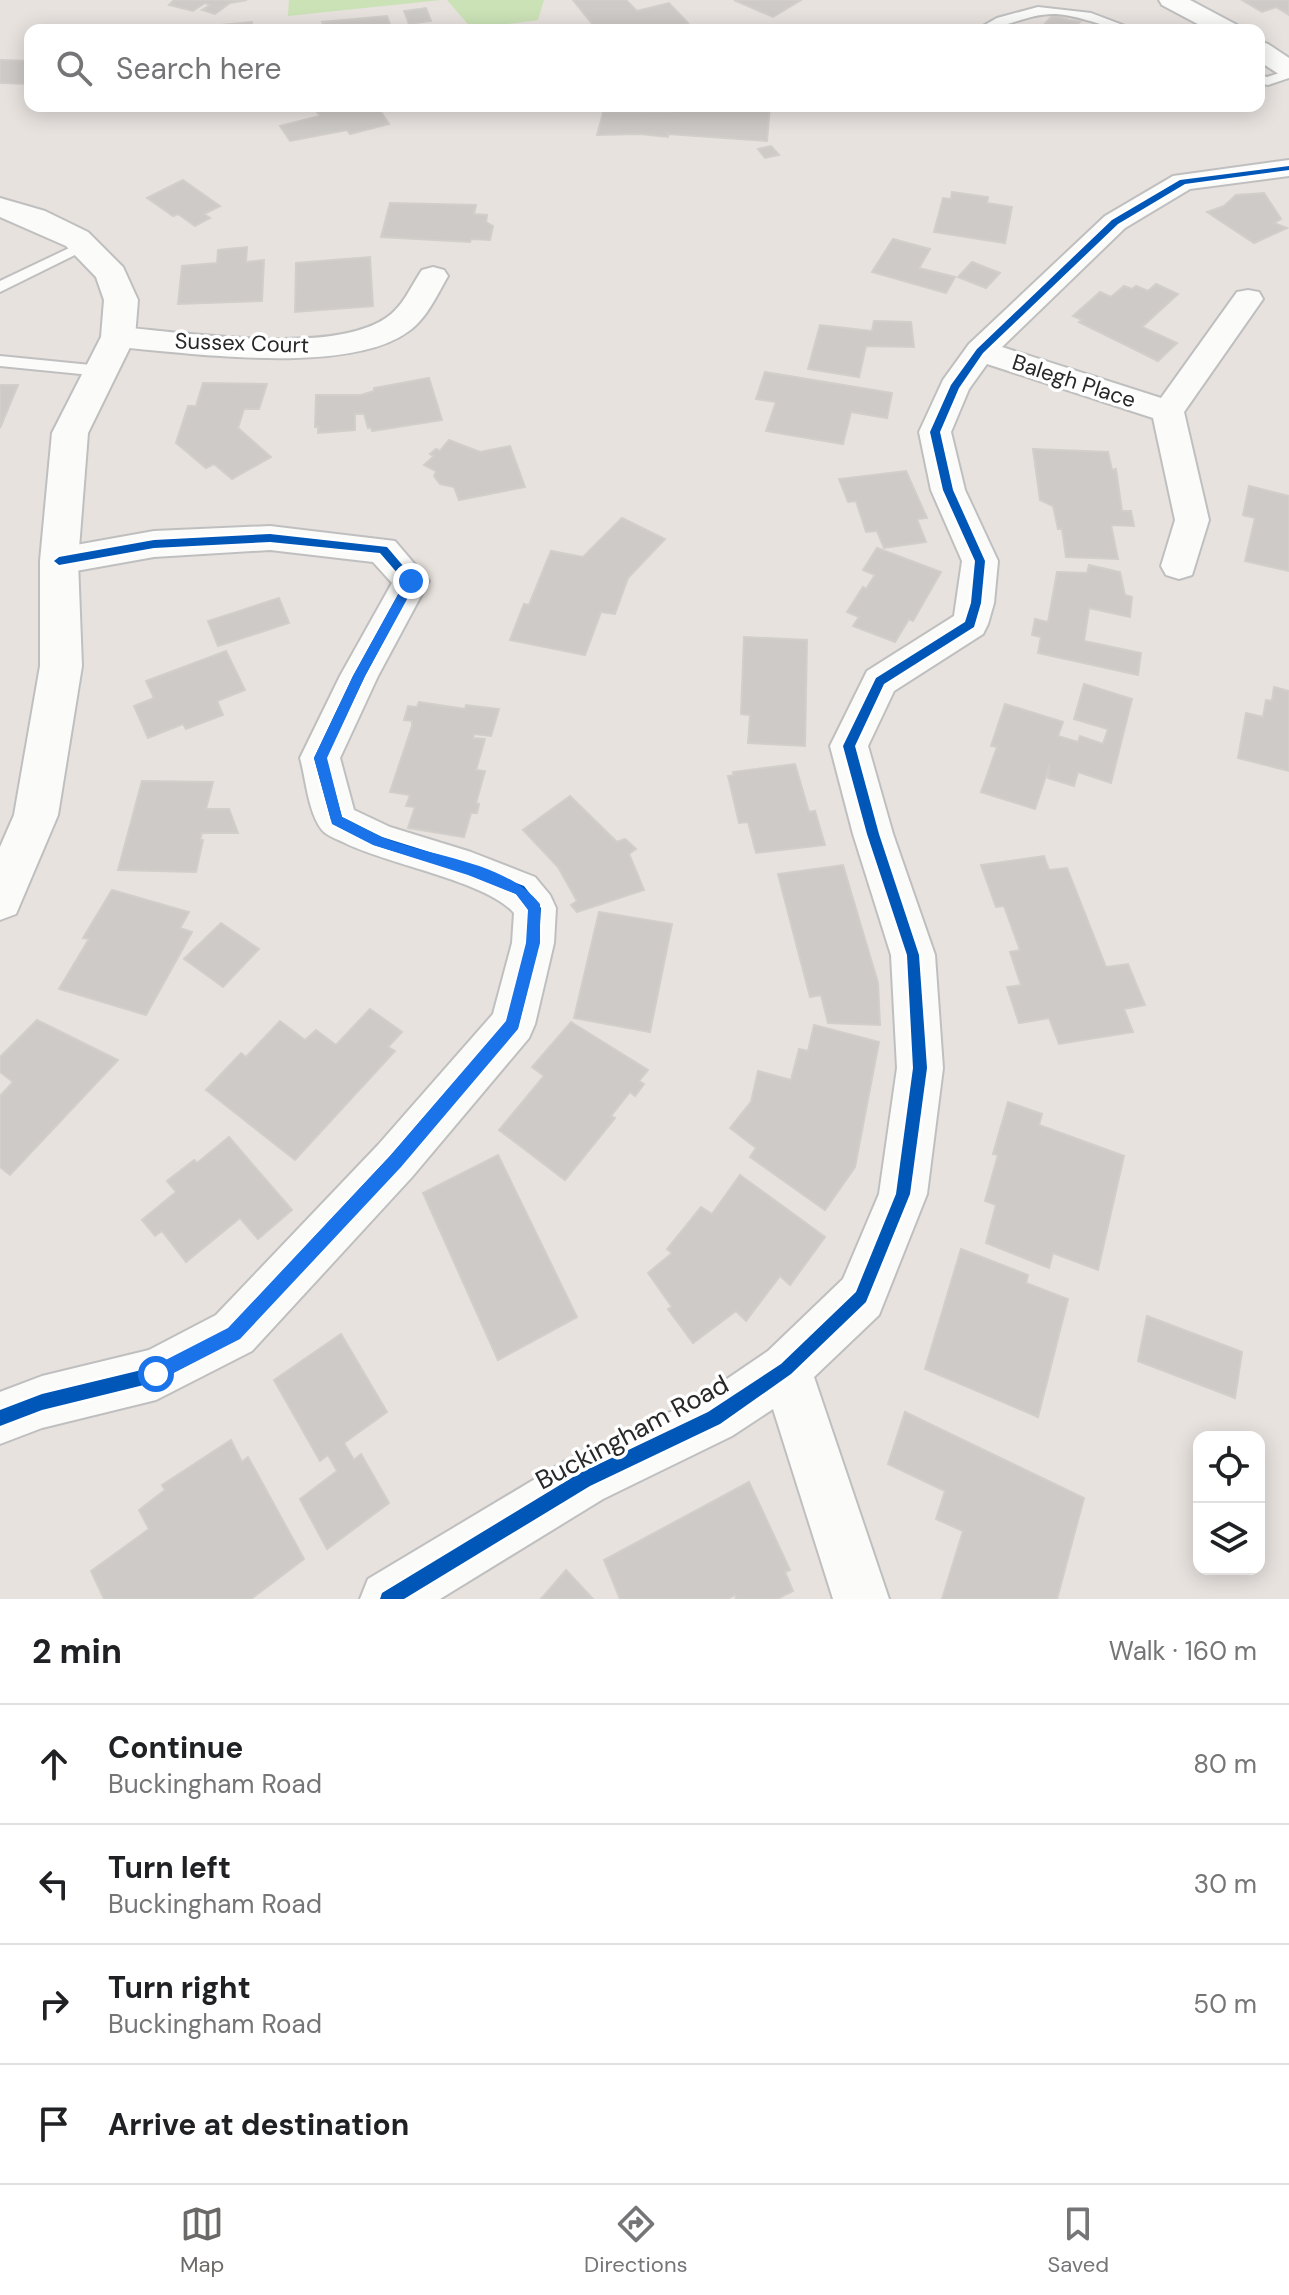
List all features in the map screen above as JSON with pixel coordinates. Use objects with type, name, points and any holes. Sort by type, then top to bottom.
[{"type":"main road","points":[[0,207],[34,218],[77,239],[111,274],[121,300],[118,337],[70,433],[59,561],[61,666],[36,815],[0,900]]},
{"type":"street","points":[[1171,0],[1217,24]]},
{"type":"street","points":[[1265,54],[1289,72]]},
{"type":"street","name":"Buckingham Road","points":[[388,1599],[584,1480],[714,1418],[786,1369],[861,1297],[903,1194],[920,1068],[913,955],[873,834],[849,746],[880,681],[970,624],[976,603],[980,561],[948,490],[935,432],[954,387],[980,351],[1115,222],[1183,182],[1289,168]]},
{"type":"street","name":"Sussex Court","points":[[118,337],[288,348],[354,343],[395,327],[414,308],[433,276]]},
{"type":"street","points":[[1179,566],[1192,520],[1168,411],[1248,299]]},
{"type":"street","name":"Balegh Place","points":[[980,351],[1168,411]]},
{"type":"street","points":[[0,1418],[42,1402],[156,1374],[234,1333],[395,1161],[513,1024],[534,931],[535,908],[520,890],[471,870],[378,841],[337,820],[320,758],[359,676],[411,581],[383,550],[270,538],[154,544],[59,561]]},
{"type":"street","points":[[786,1369],[861,1599]]},
{"type":"lane","points":[[992,24],[1031,8],[1062,7],[1115,24]]},
{"type":"lane","points":[[1265,80],[1289,72]]},
{"type":"lane","points":[[0,287],[84,245]]},
{"type":"lane","points":[[0,361],[101,371]]},
{"type":"green space","points":[[289,0],[441,0],[288,16]]},
{"type":"green space","points":[[447,0],[544,0],[538,20],[468,24]]},
{"type":"building","points":[[174,0],[247,0],[230,3],[215,14],[202,10],[210,5],[205,3],[193,11],[169,5]]},
{"type":"building","points":[[573,0],[626,0],[637,11],[669,3],[688,23],[684,24],[592,24]]},
{"type":"building","points":[[734,0],[801,0],[773,17]]},
{"type":"building","points":[[1242,0],[1289,0],[1289,15],[1276,7],[1262,12]]},
{"type":"building","points":[[426,8],[431,21],[409,24],[404,11]]},
{"type":"building","points":[[1053,15],[1080,22],[1078,24],[1045,24]]},
{"type":"building","points":[[387,16],[390,24],[323,24]]},
{"type":"building","points":[[0,60],[24,61],[24,84],[0,83]]},
{"type":"building","points":[[317,112],[381,112],[389,124],[350,134],[347,130],[290,141],[280,126],[320,116]]},
{"type":"building","points":[[769,112],[767,141],[668,134],[668,137],[597,135],[603,113]]},
{"type":"building","points":[[771,146],[779,155],[765,158],[758,149]]},
{"type":"building","points":[[183,180],[220,206],[204,214],[210,218],[195,226],[178,214],[173,216],[147,198]]},
{"type":"building","points":[[952,192],[988,197],[987,203],[1012,207],[1005,243],[934,232],[943,198],[951,199]]},
{"type":"building","points":[[1264,193],[1281,219],[1274,223],[1287,228],[1254,243],[1207,212],[1224,206],[1236,195]]},
{"type":"building","points":[[390,203],[476,205],[474,214],[487,215],[486,222],[493,226],[490,240],[471,239],[470,242],[381,237]]},
{"type":"building","points":[[893,239],[930,249],[919,268],[955,277],[946,293],[872,272]]},
{"type":"building","points":[[247,247],[246,262],[264,260],[262,301],[178,304],[182,266],[217,263],[218,250]]},
{"type":"building","points":[[370,257],[373,306],[295,312],[296,263]]},
{"type":"building","points":[[972,262],[1000,273],[986,288],[958,277]]},
{"type":"building","points":[[1156,284],[1178,294],[1142,327],[1177,343],[1158,361],[1079,322],[1082,320],[1073,316],[1100,292],[1111,297],[1124,286],[1132,289],[1136,286],[1148,291]]},
{"type":"building","points":[[874,321],[911,322],[914,347],[866,346],[859,377],[808,369],[820,325],[872,331]]},
{"type":"building","points":[[765,372],[892,393],[887,418],[851,412],[843,444],[766,431],[776,402],[756,399]]},
{"type":"building","points":[[429,378],[442,420],[372,431],[364,414],[355,414],[355,430],[318,433],[318,427],[315,427],[316,395],[361,395],[374,391],[374,388]]},
{"type":"building","points":[[203,383],[267,384],[259,409],[244,409],[238,428],[271,457],[232,479],[214,464],[206,468],[176,443],[188,406],[196,406]]},
{"type":"building","points":[[0,385],[18,385],[0,428]]},
{"type":"building","points":[[449,440],[480,452],[510,446],[525,487],[459,500],[454,487],[440,484],[434,476],[436,471],[424,465],[434,456],[430,454],[436,449],[440,451]]},
{"type":"building","points":[[1033,449],[1108,452],[1112,470],[1116,469],[1122,511],[1131,511],[1134,526],[1111,525],[1118,559],[1066,557],[1062,529],[1058,529],[1053,506],[1040,500]]},
{"type":"building","points":[[906,471],[927,518],[917,519],[926,542],[884,548],[877,531],[866,532],[856,501],[848,502],[839,479]]},
{"type":"building","points":[[1249,486],[1289,496],[1289,571],[1245,561],[1255,518],[1243,515]]},
{"type":"building","points":[[622,518],[665,539],[628,578],[615,614],[601,612],[585,655],[510,640],[524,604],[529,605],[551,551],[583,557]]},
{"type":"building","points":[[877,548],[941,572],[913,621],[909,619],[895,642],[853,626],[859,617],[847,612],[875,575],[863,570]]},
{"type":"building","points":[[1089,565],[1120,572],[1125,595],[1132,597],[1130,617],[1089,608],[1084,641],[1141,653],[1138,675],[1038,653],[1041,637],[1032,635],[1035,619],[1048,622],[1057,572],[1087,573]]},
{"type":"building","points":[[279,598],[289,623],[218,646],[208,621]]},
{"type":"building","points":[[744,637],[807,640],[805,746],[748,743],[750,715],[741,714]]},
{"type":"building","points":[[226,651],[245,690],[217,701],[223,715],[186,729],[183,724],[148,738],[134,706],[154,698],[146,681]]},
{"type":"building","points":[[1084,684],[1132,699],[1111,783],[1078,772],[1074,786],[1048,778],[1050,764],[1035,809],[981,792],[997,747],[991,746],[1005,704],[1063,722],[1058,736],[1078,742],[1080,736],[1103,744],[1108,729],[1074,719]]},
{"type":"building","points":[[1274,687],[1289,691],[1289,771],[1238,758],[1246,713],[1263,717],[1266,700],[1272,701]]},
{"type":"building","points":[[419,702],[465,709],[466,705],[499,709],[491,736],[474,734],[473,738],[485,739],[476,770],[485,771],[476,803],[479,804],[477,813],[471,813],[464,837],[408,828],[415,807],[406,806],[410,795],[390,792],[412,726],[412,721],[404,720],[408,706],[417,707]]},
{"type":"building","points":[[795,764],[809,812],[815,811],[825,845],[756,853],[748,822],[739,823],[728,776],[734,775],[733,772]]},
{"type":"building","points":[[142,781],[213,782],[206,809],[229,809],[238,833],[202,833],[196,872],[118,870]]},
{"type":"building","points":[[570,796],[617,842],[625,839],[636,849],[629,854],[644,890],[577,912],[571,905],[577,901],[558,867],[523,830]]},
{"type":"building","points":[[1044,856],[1049,870],[1067,868],[1106,967],[1128,964],[1145,1005],[1124,1009],[1133,1032],[1059,1044],[1049,1018],[1019,1023],[1007,987],[1021,985],[1010,952],[1020,950],[1004,906],[996,907],[981,865]]},
{"type":"building","points":[[843,865],[878,983],[880,1025],[828,1023],[821,995],[810,997],[778,874]]},
{"type":"building","points":[[112,890],[189,912],[180,928],[192,932],[146,1015],[59,989],[89,939],[83,938]]},
{"type":"building","points":[[599,912],[672,924],[650,1032],[574,1018]]},
{"type":"building","points":[[221,923],[259,949],[223,987],[184,959]]},
{"type":"building","points":[[370,1009],[402,1032],[388,1047],[395,1051],[295,1160],[206,1090],[241,1053],[246,1057],[280,1021],[305,1040],[316,1030],[336,1045]]},
{"type":"building","points":[[37,1020],[118,1060],[10,1175],[0,1167],[0,1096],[13,1082],[0,1072],[0,1057]]},
{"type":"building","points":[[571,1022],[648,1070],[639,1081],[644,1084],[635,1096],[630,1092],[611,1116],[615,1118],[565,1180],[499,1130],[544,1076],[532,1067]]},
{"type":"building","points":[[814,1025],[879,1042],[855,1167],[825,1210],[750,1157],[756,1148],[730,1128],[751,1102],[758,1071],[791,1080],[799,1049],[808,1051]]},
{"type":"building","points":[[1008,1102],[1042,1114],[1039,1125],[1124,1156],[1098,1270],[1053,1253],[1049,1268],[986,1243],[996,1205],[985,1201],[998,1155],[993,1154]]},
{"type":"building","points":[[229,1137],[292,1210],[258,1239],[240,1218],[186,1262],[162,1231],[155,1236],[142,1220],[176,1192],[167,1181],[194,1160],[197,1163]]},
{"type":"building","points":[[498,1155],[577,1317],[498,1360],[423,1193]]},
{"type":"building","points":[[740,1175],[825,1237],[790,1285],[780,1276],[746,1321],[736,1311],[693,1343],[668,1309],[672,1307],[648,1273],[672,1253],[667,1249],[701,1207],[712,1214]]},
{"type":"building","points":[[961,1249],[1028,1275],[1026,1283],[1068,1299],[1038,1417],[925,1369]]},
{"type":"building","points":[[1147,1316],[1242,1352],[1235,1398],[1138,1361]]},
{"type":"building","points":[[341,1334],[387,1412],[344,1443],[354,1460],[361,1454],[389,1503],[327,1549],[300,1499],[337,1471],[328,1455],[320,1461],[274,1380]]},
{"type":"building","points":[[905,1412],[1084,1498],[1057,1599],[942,1599],[963,1531],[936,1519],[945,1491],[888,1464]]},
{"type":"building","points":[[231,1440],[242,1462],[248,1457],[304,1559],[251,1599],[104,1599],[91,1571],[149,1529],[139,1510],[165,1490],[162,1485]]},
{"type":"building","points":[[749,1482],[790,1570],[785,1572],[793,1591],[777,1599],[736,1599],[735,1595],[728,1599],[620,1599],[604,1560]]},
{"type":"building","points":[[566,1570],[593,1599],[541,1599]]},
{"type":"cycle path","points":[[388,1599],[584,1480],[714,1418],[786,1369],[861,1297],[903,1194],[920,1068],[913,955],[873,834],[849,746],[880,681],[970,624],[976,603],[980,561],[948,490],[935,432],[954,387],[980,351],[1115,222],[1183,182],[1289,168]]},
{"type":"cycle path","points":[[0,1418],[42,1402],[156,1374],[234,1333],[395,1161],[513,1024],[533,943],[535,908],[520,890],[471,870],[378,841],[337,820],[320,758],[359,676],[411,581],[383,550],[270,538],[154,544],[59,561]]},
{"type":"route","points":[[156,1374],[234,1333],[395,1161],[513,1024],[533,943],[535,908],[520,890],[471,870],[378,841],[337,820],[320,758],[359,676],[411,581]]}]
